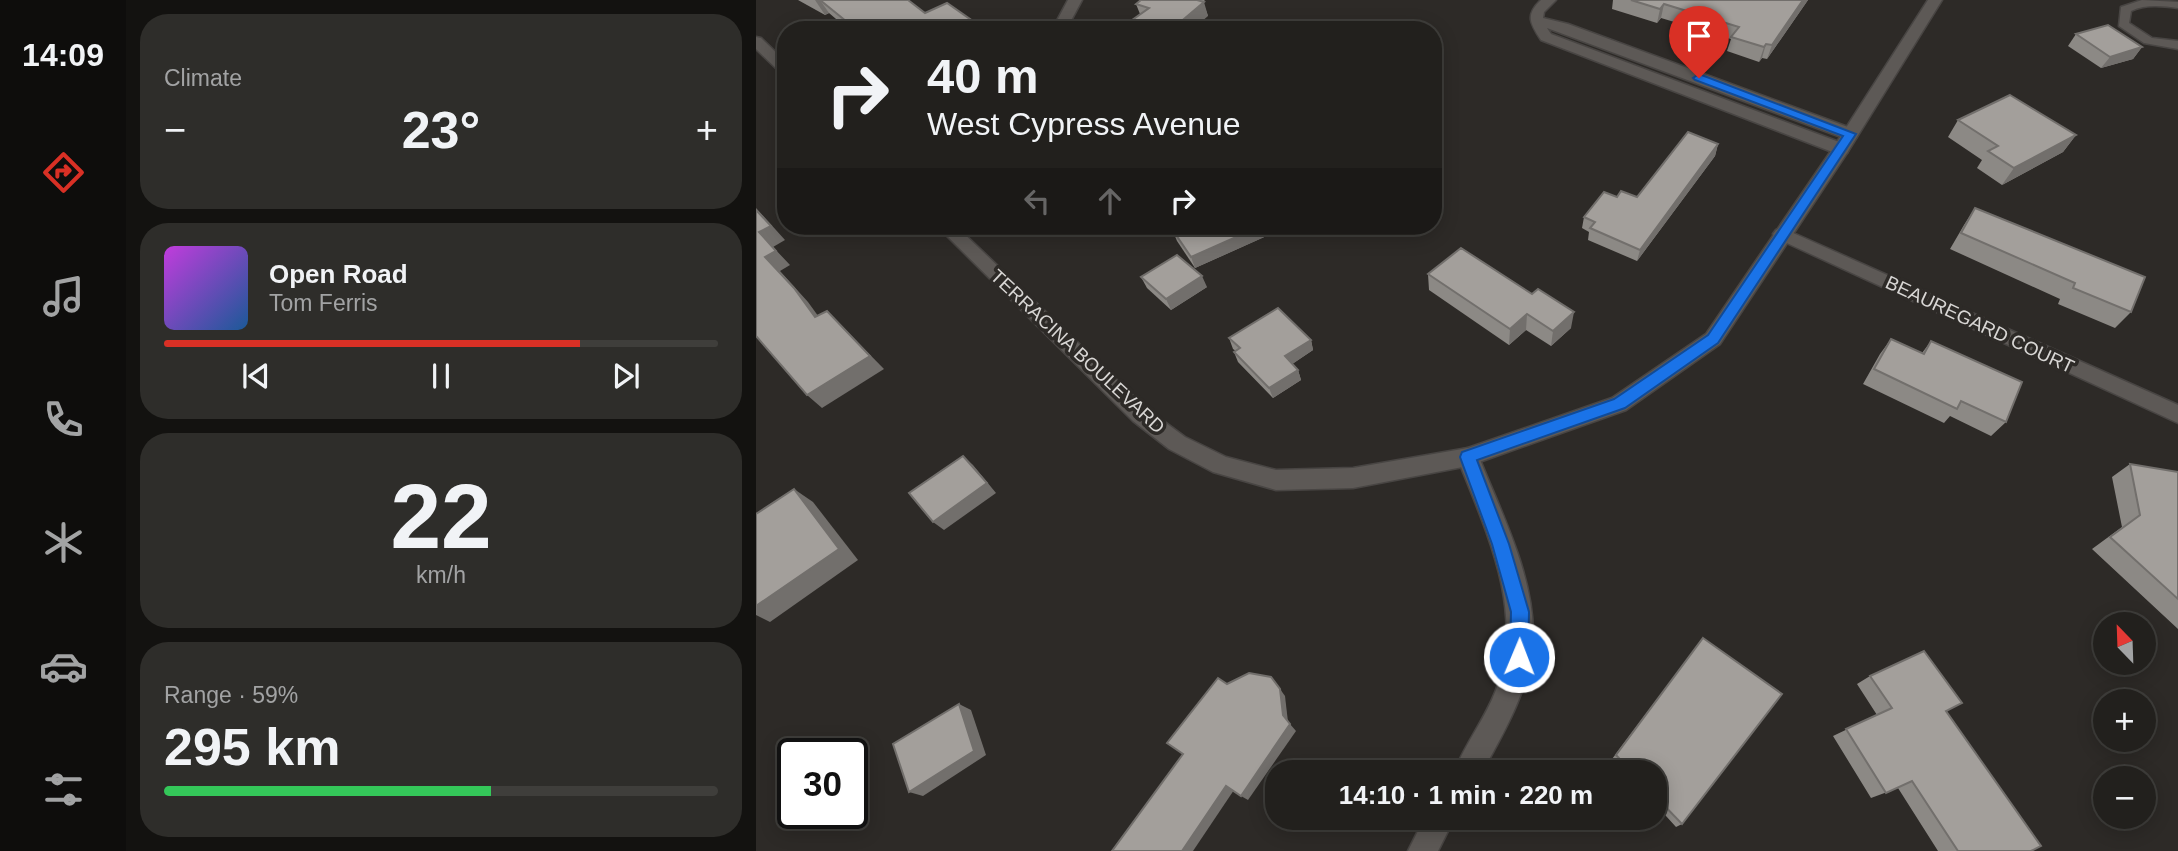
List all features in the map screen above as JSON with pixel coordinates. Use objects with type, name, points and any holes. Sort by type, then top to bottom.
[{"type":"main road","points":[[1064,21],[1075,0]]},
{"type":"main road","points":[[1549,0],[1537,12],[1536,21],[1546,37],[1661,81],[1846,142]]},
{"type":"main road","name":"TERRACINA BOULEVARD","points":[[955,235],[1140,415],[1177,443],[1221,466],[1276,480],[1353,478],[1468,457],[1619,404],[1713,339],[1846,142],[1935,0]]},
{"type":"main road","points":[[1536,21],[1563,27],[1674,68],[1846,142]]},
{"type":"main road","points":[[756,41],[777,61]]},
{"type":"main road","points":[[1661,81],[1674,68]]},
{"type":"main road","name":"BEAUREGARD COURT","points":[[1782,234],[2178,414]]},
{"type":"main road","points":[[1468,457],[1500,544],[1520,612],[1519,657],[1499,715],[1474,760]]},
{"type":"main road","points":[[1422,851],[1434,830]]},
{"type":"lane","points":[[2169,3],[2135,4],[2125,9],[2123,24],[2151,42],[2178,45]]},
{"type":"building","points":[[820,0],[908,0],[925,13],[947,3],[973,21],[846,21]]},
{"type":"building","points":[[1141,0],[1204,2],[1182,21],[1131,21],[1149,8],[1136,4]]},
{"type":"building","points":[[1631,0],[1803,0],[1772,45],[1766,44],[1764,47],[1731,37],[1739,27],[1664,4],[1660,9]]},
{"type":"building","points":[[2108,25],[2142,47],[2110,57],[2076,34]]},
{"type":"building","points":[[2010,95],[2076,135],[2014,168],[1988,151],[1998,146],[1958,120]]},
{"type":"building","points":[[1688,132],[1718,144],[1640,250],[1590,228],[1595,222],[1584,217],[1604,192],[1617,197],[1621,191],[1637,197]]},
{"type":"building","points":[[1975,208],[2145,277],[2131,312],[2073,288],[2075,283],[1961,233]]},
{"type":"building","points":[[756,210],[771,226],[759,232],[776,251],[765,257],[794,288],[815,317],[827,311],[870,356],[807,395],[756,336]]},
{"type":"building","points":[[1176,235],[1241,235],[1191,257]]},
{"type":"building","points":[[1461,248],[1532,294],[1538,289],[1574,312],[1553,331],[1527,314],[1510,329],[1428,274]]},
{"type":"building","points":[[1177,255],[1202,276],[1166,299],[1141,277]]},
{"type":"building","points":[[1278,308],[1311,340],[1285,356],[1298,370],[1269,388],[1234,352],[1240,348],[1229,338]]},
{"type":"building","points":[[1891,339],[1924,354],[1931,341],[2022,382],[2006,422],[1961,401],[1957,409],[1874,369]]},
{"type":"building","points":[[963,456],[987,483],[933,522],[909,493]]},
{"type":"building","points":[[2130,464],[2178,472],[2178,599],[2110,537],[2140,515]]},
{"type":"building","points":[[794,489],[839,549],[756,606],[756,514]]},
{"type":"building","points":[[1703,638],[1782,694],[1682,824],[1667,808],[1667,760],[1621,760],[1616,755]]},
{"type":"building","points":[[1924,651],[1962,703],[1946,711],[2041,846],[2031,851],[1958,851],[1912,781],[1886,793],[1846,729],[1892,708],[1870,676]]},
{"type":"building","points":[[1249,673],[1271,677],[1280,689],[1283,715],[1290,724],[1241,796],[1226,786],[1182,851],[1112,851],[1183,754],[1167,743],[1218,678],[1227,684]]},
{"type":"building","points":[[959,704],[974,751],[909,792],[893,744]]},
{"type":"route","points":[[1519,657],[1520,612],[1500,544],[1468,457],[1619,404],[1713,339],[1850,134],[1699,78]]}]
